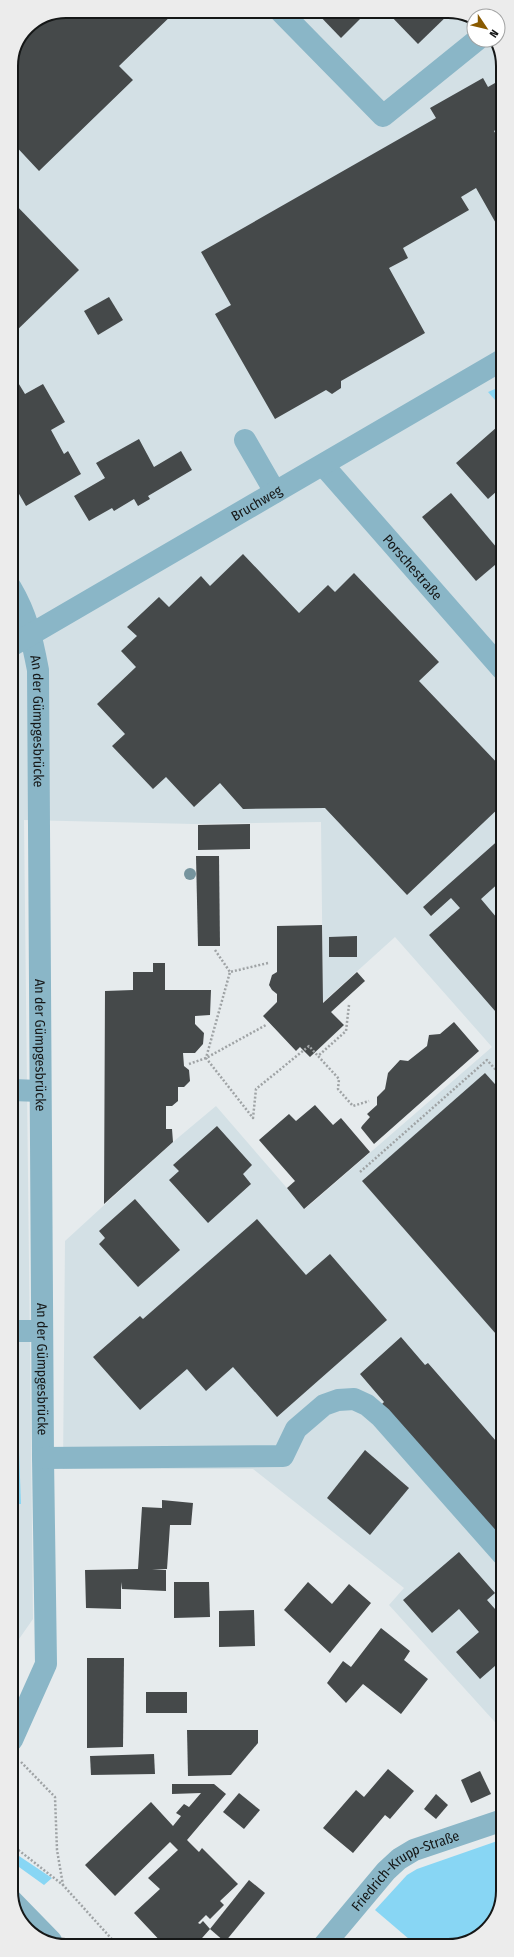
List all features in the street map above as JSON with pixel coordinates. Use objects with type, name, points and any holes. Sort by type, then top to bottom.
[{"type":"street","points":[[287,18],[383,116],[466,48]]},
{"type":"street","name":"Bruchweg","points":[[18,641],[496,363]]},
{"type":"street","points":[[245,440],[275,492]]},
{"type":"street","name":"Porschestraße","points":[[322,464],[496,662]]},
{"type":"street","name":"An der Gümpgesbrücke","points":[[18,600],[23,608],[31,633],[38,670],[40,1091],[46,1664],[18,1742]]},
{"type":"street","points":[[18,1090],[40,1091]]},
{"type":"street","points":[[18,1332],[42,1331]]},
{"type":"street","points":[[43,1458],[283,1456],[296,1429],[324,1406],[338,1400],[354,1399],[367,1405],[381,1417],[496,1547]]},
{"type":"street","name":"Friedrich-Krupp-Straße","points":[[329,1939],[386,1871],[399,1859],[414,1850],[496,1822]]},
{"type":"street","points":[[23,1912],[44,1934]]},
{"type":"path","points":[[206,1058],[230,972],[215,950]]},
{"type":"path","points":[[230,972],[268,963]]},
{"type":"path","points":[[318,1056],[346,1031],[349,1005]]},
{"type":"path","points":[[189,1064],[206,1058],[266,1025]]},
{"type":"path","points":[[206,1058],[253,1118],[256,1089],[309,1046],[339,1079],[338,1089],[353,1106],[369,1101]]},
{"type":"path","points":[[360,1172],[487,1060],[496,1071]]},
{"type":"path","points":[[18,1754],[55,1797],[57,1850],[63,1885]]},
{"type":"path","points":[[18,1850],[63,1885],[112,1939]]},
{"type":"shaded area","points":[[66,18],[451,18],[466,22],[466,48],[492,48],[496,66],[496,1723],[389,1605],[404,1588],[253,1469],[63,1469],[65,1241],[173,1142],[216,1106],[305,1209],[492,1047],[395,937],[323,1002],[321,822],[194,824],[24,820],[33,1619],[18,1640],[19,56],[26,39],[39,26],[56,19]]},
{"type":"shaded area","points":[[495,389],[496,401],[488,392]]},
{"type":"shaded area","points":[[18,1424],[21,1504],[18,1504]]},
{"type":"shaded area","points":[[496,1841],[496,1891],[495,1901],[490,1915],[480,1927],[472,1933],[458,1938],[409,1939],[375,1910],[407,1875],[417,1869]]},
{"type":"shaded area","points":[[18,1855],[52,1878],[44,1885],[18,1866]]},
{"type":"building","points":[[169,18],[119,66],[133,80],[39,171],[18,148],[18,66],[19,56],[26,39],[39,26],[56,19]]},
{"type":"building","points":[[322,18],[361,18],[341,38]]},
{"type":"building","points":[[393,18],[445,18],[418,44]]},
{"type":"building","points":[[483,78],[488,87],[496,82],[496,130],[494,131],[496,134],[496,223],[476,188],[461,197],[469,210],[403,248],[408,258],[389,268],[425,333],[341,381],[341,388],[332,394],[326,390],[275,419],[215,314],[231,305],[201,252],[436,118],[430,108]]},
{"type":"building","points":[[18,207],[79,270],[18,329]]},
{"type":"building","points":[[109,297],[123,320],[98,335],[84,311]]},
{"type":"building","points":[[18,382],[25,394],[43,384],[65,422],[51,430],[64,454],[68,451],[81,474],[26,506],[18,492]]},
{"type":"building","points":[[496,428],[496,492],[488,499],[456,463]]},
{"type":"building","points":[[139,439],[154,467],[181,451],[192,470],[148,496],[150,499],[138,506],[134,499],[114,511],[112,508],[89,521],[74,496],[105,478],[96,463]]},
{"type":"building","points":[[451,493],[496,547],[496,564],[476,581],[422,517]]},
{"type":"building","points":[[243,554],[299,613],[328,585],[335,592],[354,573],[439,662],[419,681],[496,762],[496,811],[407,895],[325,808],[243,809],[220,783],[194,807],[166,777],[153,789],[112,746],[125,734],[97,704],[136,667],[121,651],[137,636],[127,627],[159,597],[169,607],[201,576],[210,586]]},
{"type":"building","points":[[250,824],[250,849],[198,850],[198,825]]},
{"type":"building","points":[[496,842],[496,885],[481,899],[496,917],[496,1012],[429,935],[460,908],[451,898],[431,916],[423,907]]},
{"type":"building","points":[[196,856],[219,856],[220,946],[198,946]]},
{"type":"building","points":[[322,925],[323,1003],[357,972],[365,981],[331,1012],[344,1025],[310,1057],[300,1047],[296,1051],[263,1016],[277,1002],[277,994],[269,985],[272,975],[277,972],[277,926]]},
{"type":"building","points":[[357,936],[357,957],[329,957],[329,937]]},
{"type":"building","points":[[153,963],[165,963],[165,990],[211,990],[210,1015],[195,1016],[195,1024],[204,1033],[203,1044],[195,1053],[183,1053],[184,1066],[189,1070],[190,1081],[184,1087],[178,1087],[178,1101],[172,1106],[166,1106],[166,1129],[172,1129],[173,1142],[104,1204],[105,991],[133,990],[133,972],[153,972]]},
{"type":"building","points":[[454,1022],[479,1051],[374,1144],[361,1128],[370,1117],[367,1114],[377,1105],[377,1097],[385,1089],[388,1073],[400,1060],[408,1061],[427,1046],[429,1035],[440,1034]]},
{"type":"building","points":[[485,1073],[496,1085],[496,1334],[362,1181]]},
{"type":"building","points":[[315,1105],[333,1125],[341,1118],[370,1152],[304,1209],[287,1188],[295,1181],[259,1140],[289,1114],[296,1121]]},
{"type":"building","points":[[217,1126],[252,1165],[243,1174],[251,1184],[208,1223],[169,1180],[179,1171],[173,1165]]},
{"type":"building","points":[[135,1199],[180,1250],[138,1287],[99,1244],[105,1238],[99,1231]]},
{"type":"building","points":[[257,1219],[306,1275],[330,1254],[387,1320],[277,1417],[233,1367],[206,1391],[187,1369],[140,1410],[93,1357],[140,1316],[143,1319]]},
{"type":"building","points":[[401,1337],[425,1365],[428,1363],[496,1441],[496,1540],[379,1407],[384,1402],[360,1374]]},
{"type":"building","points":[[365,1450],[409,1488],[370,1535],[327,1498]]},
{"type":"building","points":[[162,1500],[193,1503],[191,1525],[170,1525],[167,1569],[152,1569],[166,1570],[166,1591],[122,1589],[121,1582],[121,1609],[86,1608],[85,1570],[138,1569],[142,1507],[162,1508]]},
{"type":"building","points":[[459,1552],[495,1593],[487,1600],[496,1610],[496,1665],[480,1679],[456,1652],[479,1632],[459,1609],[432,1633],[403,1600]]},
{"type":"building","points":[[174,1582],[209,1582],[210,1617],[174,1618]]},
{"type":"building","points":[[308,1582],[332,1604],[349,1584],[371,1603],[330,1653],[284,1610]]},
{"type":"building","points":[[254,1610],[255,1646],[219,1647],[219,1611]]},
{"type":"building","points":[[381,1628],[410,1651],[404,1660],[428,1679],[401,1714],[363,1684],[346,1703],[327,1683],[343,1661],[351,1667]]},
{"type":"building","points":[[87,1658],[124,1658],[123,1747],[87,1748]]},
{"type":"building","points":[[146,1692],[187,1692],[187,1713],[146,1713]]},
{"type":"building","points":[[187,1730],[258,1730],[258,1743],[231,1775],[188,1776]]},
{"type":"building","points":[[154,1754],[155,1774],[91,1775],[90,1756]]},
{"type":"building","points":[[388,1769],[414,1791],[390,1819],[385,1815],[353,1853],[323,1828],[356,1790],[364,1797]]},
{"type":"building","points":[[480,1771],[491,1794],[471,1803],[461,1780]]},
{"type":"building","points":[[172,1784],[214,1784],[226,1794],[187,1840],[199,1852],[202,1848],[238,1884],[220,1901],[224,1905],[210,1919],[206,1915],[198,1923],[200,1924],[203,1921],[210,1929],[201,1939],[158,1939],[134,1913],[160,1889],[148,1878],[178,1850],[170,1842],[115,1896],[85,1865],[151,1802],[173,1826],[181,1816],[176,1813],[184,1804],[189,1807],[201,1793],[172,1794]]},
{"type":"building","points":[[239,1793],[260,1810],[244,1829],[223,1812]]},
{"type":"building","points":[[436,1794],[448,1805],[436,1819],[424,1809]]},
{"type":"building","points":[[249,1880],[265,1893],[227,1939],[222,1939],[210,1929]]}]
